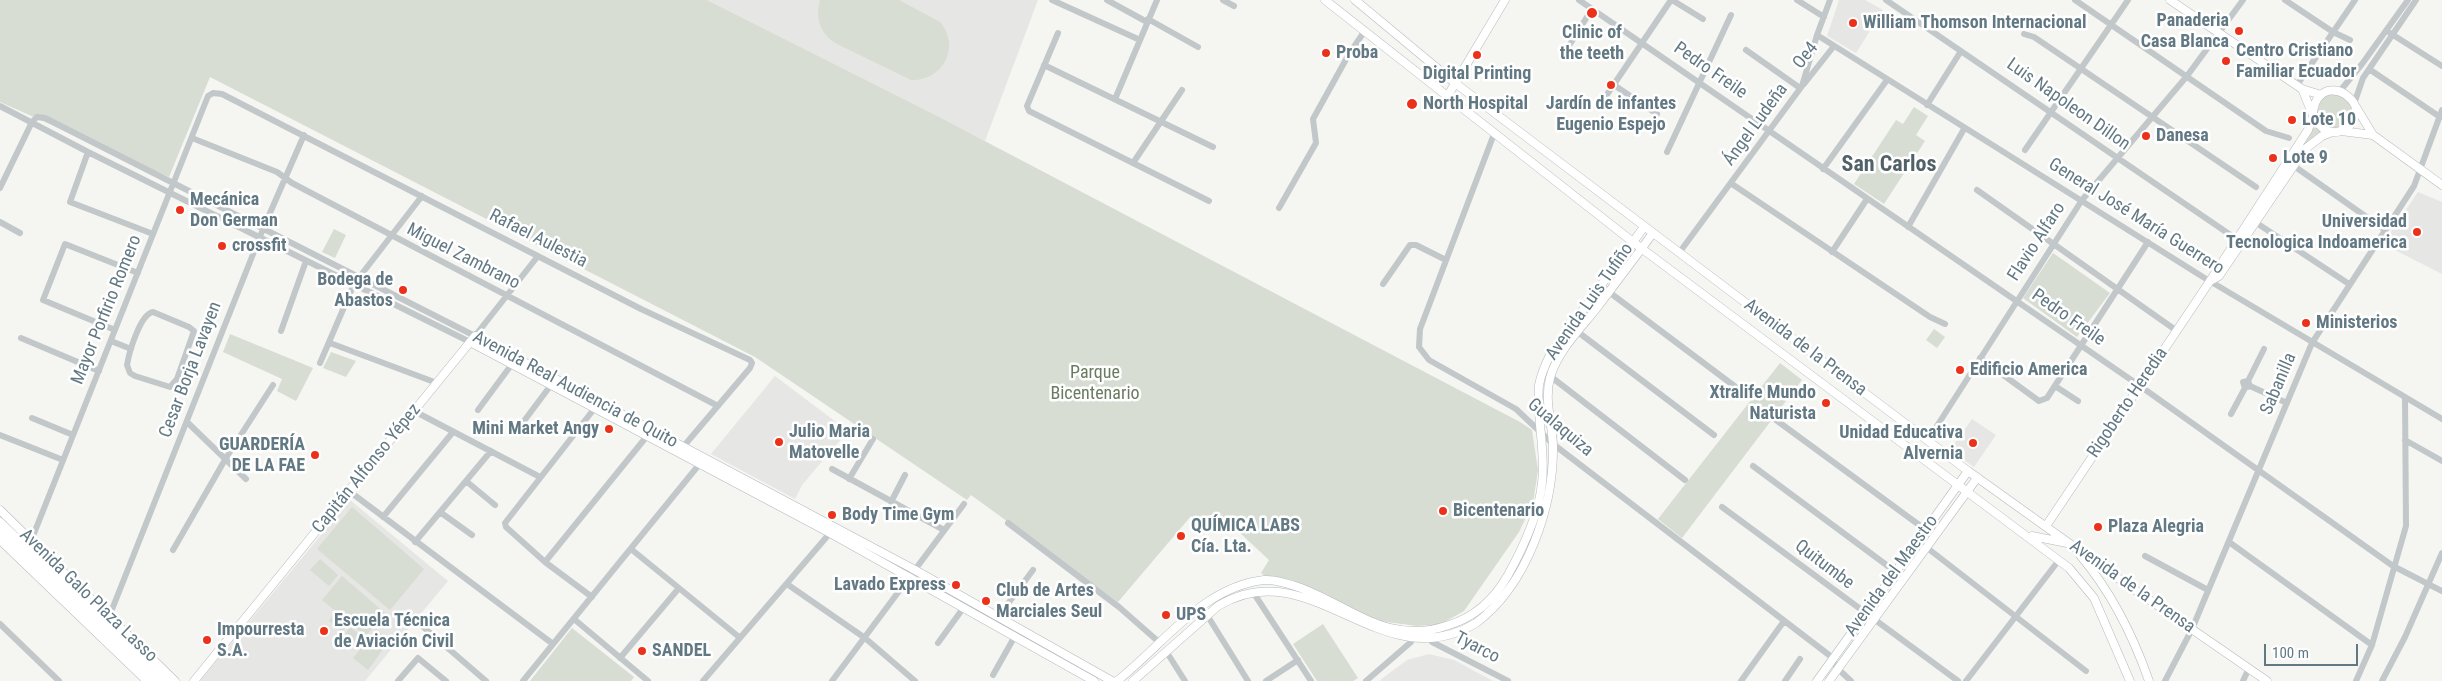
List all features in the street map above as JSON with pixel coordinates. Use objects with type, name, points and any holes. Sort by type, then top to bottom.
[{"type":"main road","name":"Avenida de la Prensa","points":[[1325,0],[1447,98],[1633,242],[2059,560],[2078,577],[2094,598],[2130,681]]},
{"type":"main road","name":"Avenida de la Prensa","points":[[1355,0],[1455,83],[1977,478],[2046,526],[2057,538],[2071,544],[2268,681]]},
{"type":"main road","points":[[1447,98],[1505,0]]},
{"type":"main road","points":[[2170,0],[2182,3],[2218,34],[2300,87],[2321,95],[2327,92],[2340,91],[2351,98],[2373,135],[2442,185]]},
{"type":"main road","points":[[2300,87],[2313,115],[2322,128],[2332,132]]},
{"type":"main road","name":"Rigoberto Heredia","points":[[2253,221],[2308,130],[2314,106],[2321,95]]},
{"type":"main road","points":[[2341,132],[2352,123],[2355,105]]},
{"type":"main road","name":"Rigoberto Heredia","points":[[2046,526],[2210,281],[2309,145],[2332,132],[2373,135]]},
{"type":"main road","name":"Avenida Luis Tufiño","points":[[1117,681],[1202,605],[1228,589],[1266,580],[1287,583],[1310,592],[1353,614],[1399,631],[1418,632],[1440,629],[1467,618],[1491,599],[1508,576],[1535,510],[1542,483],[1544,458],[1540,430],[1539,384],[1551,353],[1644,227]]},
{"type":"main road","name":"Avenida Luis Tufiño","points":[[1133,681],[1207,615],[1230,599],[1253,592],[1264,591],[1296,597],[1389,640],[1411,642],[1432,642],[1472,626],[1491,612],[1507,594],[1523,566],[1544,513],[1552,484],[1553,444],[1548,392],[1550,376],[1559,358],[1652,233]]},
{"type":"main road","name":"Avenida Real Audiencia de Quito","points":[[472,339],[512,364],[594,409],[915,570],[1112,681]]},
{"type":"main road","name":"Avenida Real Audiencia de Quito","points":[[472,339],[683,447],[702,462],[1094,681]]},
{"type":"main road","name":"Capitán Alfonso Yépez","points":[[194,681],[472,339]]},
{"type":"main road","name":"Avenida del Maestro","points":[[1817,681],[1968,471]]},
{"type":"main road","name":"Avenida del Maestro","points":[[1829,681],[1977,478]]},
{"type":"main road","points":[[1542,483],[1552,484]]},
{"type":"main road","name":"Avenida Galo Plaza Lasso","points":[[0,510],[175,681]]},
{"type":"main road","name":"Avenida Galo Plaza Lasso","points":[[0,522],[166,681]]},
{"type":"main road","name":"Avenida Galo Plaza Lasso","points":[[0,530],[156,681]]},
{"type":"main road","points":[[2024,533],[2039,538],[2057,538]]},
{"type":"main road","name":"Avenida Galo Plaza Lasso","points":[[0,540],[147,681]]},
{"type":"main road","points":[[2071,544],[2104,586],[2133,639],[2149,681]]},
{"type":"main road","points":[[2104,586],[2106,577],[2112,574]]},
{"type":"main road","points":[[1348,622],[1353,614]]},
{"type":"main road","points":[[1181,624],[1188,632]]},
{"type":"street","points":[[1052,0],[1140,40]]},
{"type":"street","points":[[1106,0],[1198,48]]},
{"type":"street","points":[[1115,99],[1156,0]]},
{"type":"street","points":[[1223,0],[1234,6]]},
{"type":"street","name":"Pedro Freile","points":[[1579,0],[2140,386],[2393,566],[2442,591]]},
{"type":"street","points":[[1604,99],[1671,0],[1703,19]]},
{"type":"street","points":[[1798,0],[1824,17]]},
{"type":"street","name":"Ángel Ludeña","points":[[1679,253],[1732,184],[1801,87],[1816,35],[1830,0]]},
{"type":"street","name":"Luis Napoleon Dillon","points":[[1886,0],[2232,236]]},
{"type":"street","points":[[2074,0],[2272,135],[2288,138]]},
{"type":"street","points":[[2025,150],[2128,0]]},
{"type":"street","name":"Flavio Alfaro","points":[[1928,440],[2082,200],[2187,76],[2242,0]]},
{"type":"street","points":[[2285,0],[2334,32],[2350,40]]},
{"type":"street","points":[[2300,87],[2355,0]]},
{"type":"street","points":[[2355,105],[2369,69],[2408,0]]},
{"type":"street","points":[[2340,91],[2416,0]]},
{"type":"street","points":[[1565,52],[1592,9]]},
{"type":"street","points":[[1667,152],[1731,15]]},
{"type":"street","points":[[1279,208],[1316,143],[1314,119],[1349,54],[1364,32]]},
{"type":"street","points":[[2390,32],[2442,66]]},
{"type":"street","points":[[1058,33],[1027,106],[1029,111],[1209,201]]},
{"type":"street","points":[[2024,34],[2034,37],[2256,187]]},
{"type":"street","name":"General José María Guerrero","points":[[1816,35],[2210,281],[2442,419]]},
{"type":"street","name":"Oe4","points":[[1801,87],[1834,46]]},
{"type":"street","points":[[1746,50],[1801,87]]},
{"type":"street","points":[[1927,104],[1961,51]]},
{"type":"street","points":[[1044,65],[1214,147]]},
{"type":"street","points":[[2369,69],[2441,114]]},
{"type":"street","points":[[1823,169],[1887,80]]},
{"type":"street","points":[[1614,85],[1657,114]]},
{"type":"street","points":[[1133,163],[1182,90]]},
{"type":"street","name":"Rafael Aulestia","points":[[213,93],[222,94],[641,309],[750,360],[752,363],[750,368],[683,447]]},
{"type":"street","name":"Mayor Porfirio Romero","points":[[31,541],[208,96],[213,93]]},
{"type":"street","name":"Avenida Real Audiencia de Quito","points":[[0,106],[306,261],[472,339]]},
{"type":"street","name":"Sabanilla","points":[[2165,681],[2192,629],[2312,343],[2414,186],[2441,114]]},
{"type":"street","name":"Avenida Real Audiencia de Quito","points":[[32,122],[37,118],[45,118],[358,277],[472,339]]},
{"type":"street","points":[[0,188],[32,122]]},
{"type":"street","points":[[1908,227],[1964,129]]},
{"type":"street","name":"Gualaquiza","points":[[1494,134],[1420,329],[1418,343],[1421,351],[1433,363],[1516,409],[1553,444],[1833,658]]},
{"type":"street","name":"Cesar Borja Lavayen","points":[[109,617],[284,177],[304,135]]},
{"type":"street","name":"Miguel Zambrano","points":[[192,138],[284,177],[392,237],[718,406]]},
{"type":"street","points":[[88,152],[70,202],[154,234]]},
{"type":"street","points":[[2294,166],[2385,230]]},
{"type":"street","points":[[1732,184],[1930,317],[1945,324]]},
{"type":"street","points":[[1977,190],[2116,290],[2177,330]]},
{"type":"street","points":[[320,363],[358,277],[392,237],[422,196]]},
{"type":"street","points":[[1832,252],[1867,199]]},
{"type":"street","points":[[2253,221],[2349,284]]},
{"type":"street","points":[[0,222],[20,233]]},
{"type":"street","points":[[1980,358],[2039,401],[2043,400],[2056,386],[2148,242]]},
{"type":"street","points":[[115,330],[43,300],[65,244],[138,273]]},
{"type":"street","points":[[1382,284],[1410,245],[1416,245],[1446,260]]},
{"type":"street","name":"Capitán Alfonso Yépez","points":[[472,339],[538,256]]},
{"type":"street","points":[[282,331],[306,261]]},
{"type":"street","points":[[1601,286],[1749,397]]},
{"type":"street","points":[[150,313],[189,327],[194,331],[177,379],[170,387],[157,384],[130,372],[127,365],[132,349],[142,322],[150,313]]},
{"type":"street","points":[[1571,327],[1714,435]]},
{"type":"street","points":[[21,338],[99,371]]},
{"type":"street","points":[[111,341],[132,349]]},
{"type":"street","points":[[330,343],[437,383]]},
{"type":"street","points":[[2231,414],[2248,385],[2264,349]]},
{"type":"street","points":[[478,410],[512,364]]},
{"type":"street","points":[[1550,376],[1685,480]]},
{"type":"street","points":[[173,550],[226,458],[273,385]]},
{"type":"street","points":[[515,433],[551,385]]},
{"type":"street","points":[[2248,385],[2287,403]]},
{"type":"street","points":[[2056,386],[2078,401]]},
{"type":"street","points":[[2356,681],[2372,645],[2393,566],[2406,526],[2405,397]]},
{"type":"street","points":[[592,597],[545,562],[506,527],[505,523],[594,409]]},
{"type":"street","points":[[414,411],[540,477]]},
{"type":"street","points":[[32,418],[73,436]]},
{"type":"street","points":[[1776,420],[1926,530]]},
{"type":"street","points":[[187,422],[246,479]]},
{"type":"street","points":[[383,517],[453,432]]},
{"type":"street","points":[[0,435],[63,460]]},
{"type":"street","points":[[545,562],[647,436]]},
{"type":"street","points":[[849,479],[873,438]]},
{"type":"street","points":[[2405,440],[2442,461]]},
{"type":"street","points":[[415,542],[490,451]]},
{"type":"street","points":[[523,681],[702,462]]},
{"type":"street","points":[[1753,466],[1904,578]]},
{"type":"street","points":[[832,469],[944,530]]},
{"type":"street","points":[[891,502],[905,475]]},
{"type":"street","points":[[466,481],[495,505]]},
{"type":"street","points":[[349,491],[553,644]]},
{"type":"street","points":[[832,681],[964,504]]},
{"type":"street","name":"Quitumbe","points":[[1722,507],[1958,681]]},
{"type":"street","points":[[440,512],[472,535]]},
{"type":"street","points":[[1008,523],[1119,607],[1160,643]]},
{"type":"street","points":[[702,681],[830,533]]},
{"type":"street","points":[[2229,542],[2372,645]]},
{"type":"street","points":[[1926,548],[2086,671]]},
{"type":"street","points":[[631,549],[740,637]]},
{"type":"street","points":[[2382,681],[2442,553]]},
{"type":"street","points":[[2145,556],[2208,590]]},
{"type":"street","points":[[1966,681],[2059,560]]},
{"type":"street","points":[[998,617],[1033,570]]},
{"type":"street","points":[[787,584],[865,638],[915,681]]},
{"type":"street","points":[[620,658],[679,588]]},
{"type":"street","points":[[1253,592],[1311,681]]},
{"type":"street","points":[[938,643],[964,607]]},
{"type":"street","points":[[1207,615],[1248,681]]},
{"type":"street","points":[[574,619],[648,681]]},
{"type":"street","points":[[1742,681],[1784,621]]},
{"type":"street","points":[[0,624],[58,681]]},
{"type":"street","points":[[422,625],[486,681]]},
{"type":"street","points":[[993,675],[1015,636]]},
{"type":"street","points":[[1366,681],[1411,642]]},
{"type":"street","name":"Tyarco","points":[[1432,642],[1508,681]]},
{"type":"street","points":[[1166,651],[1185,681]]},
{"type":"street","points":[[398,681],[418,658],[446,681]]},
{"type":"street","points":[[1833,658],[1837,669],[1851,681]]},
{"type":"street","points":[[1788,680],[1800,659]]},
{"type":"street","points":[[1266,681],[1298,660]]},
{"type":"street","points":[[2243,681],[2249,668]]},
{"type":"shaded area","points":[[707,0],[1038,0],[985,141]]},
{"type":"shaded area","name":"William Thomson Internacional","points":[[1839,0],[1865,0],[1883,10],[1856,53],[1827,36]]},
{"type":"shaded area","name":"Universidad Tecnologica Indoamerica","points":[[2418,192],[2442,202],[2442,274],[2383,244]]},
{"type":"shaded area","name":"Julio Maria Matovelle","points":[[775,376],[848,431],[802,485],[795,499],[711,454]]},
{"type":"shaded area","name":"Unidad Educativa Alvernia","points":[[1972,419],[1996,435],[1974,467],[1950,450]]},
{"type":"shaded area","name":"Escuela Técnica de Aviación Civil","points":[[350,500],[448,581],[365,681],[200,681]]},
{"type":"shaded area","points":[[1429,654],[1454,660],[1493,681],[1379,681],[1407,660]]},
{"type":"green space","name":"Parque Bicentenario","points":[[0,0],[707,0],[939,117],[1520,422],[1532,430],[1538,470],[1533,503],[1519,532],[1464,611],[1441,624],[1417,626],[1372,620],[1292,580],[1265,576],[1261,573],[1269,560],[1225,519],[1211,533],[1191,516],[1118,602],[971,495],[967,500],[755,357],[210,77],[169,177],[0,102]]},
{"type":"green space","points":[[820,0],[899,0],[940,22],[949,42],[945,61],[940,69],[932,75],[922,79],[911,80],[837,44],[826,35],[820,25],[818,13]]},
{"type":"green space","points":[[2334,94],[2347,99],[2352,112],[2347,125],[2334,130],[2321,125],[2316,112],[2321,99]]},
{"type":"green space","points":[[1914,107],[1928,116],[1916,135],[1925,141],[1884,204],[1854,184],[1896,120],[1903,124]]},
{"type":"green space","points":[[2314,120],[2326,132],[2306,146],[2256,221]]},
{"type":"green space","points":[[334,229],[346,235],[335,258],[322,252]]},
{"type":"green space","points":[[2053,253],[2110,293],[2077,337],[2023,298]]},
{"type":"green space","points":[[1934,329],[1945,337],[1937,348],[1926,340]]},
{"type":"green space","points":[[230,334],[313,368],[296,401],[277,391],[282,379],[223,352]]},
{"type":"green space","points":[[331,352],[356,361],[346,377],[323,368]]},
{"type":"green space","points":[[1780,363],[1802,380],[1682,538],[1658,519]]},
{"type":"green space","points":[[352,507],[424,569],[390,610],[317,549]]},
{"type":"green space","points":[[320,559],[338,575],[329,586],[310,570]]},
{"type":"green space","points":[[342,576],[385,613],[366,636],[322,600]]},
{"type":"green space","points":[[334,613],[348,624],[342,632],[329,621]]},
{"type":"green space","points":[[1323,624],[1358,678],[1353,681],[1317,681],[1293,644]]},
{"type":"green space","points":[[350,627],[364,638],[358,645],[345,634]]},
{"type":"green space","points":[[572,628],[634,677],[631,681],[530,681]]},
{"type":"green space","points":[[376,629],[389,641],[368,670],[353,658]]},
{"type":"place","name":"Clinic of the teeth","points":[[1592,13]]},
{"type":"place","name":"William Thomson Internacional","points":[[1853,23]]},
{"type":"place","name":"Panaderia Casa Blanca","points":[[2239,31]]},
{"type":"place","name":"Proba","points":[[1326,53]]},
{"type":"place","name":"Digital Printing","points":[[1477,55]]},
{"type":"place","name":"Centro Cristiano Familiar Ecuador","points":[[2226,61]]},
{"type":"place","name":"Jardín de infantes Eugenio Espejo","points":[[1611,85]]},
{"type":"place","name":"North Hospital","points":[[1412,104]]},
{"type":"place","name":"Lote 10","points":[[2292,120]]},
{"type":"place","name":"Danesa","points":[[2146,136]]},
{"type":"place","name":"Lote 9","points":[[2273,158]]},
{"type":"place","name":"Mecánica Don German","points":[[180,210]]},
{"type":"place","name":"Universidad Tecnologica Indoamerica","points":[[2417,232]]},
{"type":"place","name":"crossfit","points":[[222,246]]},
{"type":"place","name":"Bodega de Abastos","points":[[403,290]]},
{"type":"place","name":"Ministerios","points":[[2306,323]]},
{"type":"place","name":"Edificio America","points":[[1960,370]]},
{"type":"place","name":"Xtralife Mundo Naturista","points":[[1826,403]]},
{"type":"place","name":"Mini Market Angy","points":[[609,429]]},
{"type":"place","name":"Julio Maria Matovelle","points":[[779,442]]},
{"type":"place","name":"Unidad Educativa Alvernia","points":[[1973,443]]},
{"type":"place","name":"GUARDERÍA DE LA FAE","points":[[315,455]]},
{"type":"place","name":"Bicentenario","points":[[1443,511]]},
{"type":"place","name":"Body Time Gym","points":[[832,515]]},
{"type":"place","name":"Plaza Alegria","points":[[2098,527]]},
{"type":"place","name":"QUÍMICA LABS Cía. Lta.","points":[[1181,536]]},
{"type":"place","name":"Lavado Express","points":[[956,585]]},
{"type":"place","name":"Club de Artes Marciales Seul","points":[[986,601]]},
{"type":"place","name":"UPS","points":[[1166,615]]},
{"type":"place","name":"Escuela Técnica de Aviación Civil","points":[[324,631]]},
{"type":"place","name":"Impourresta S.A.","points":[[207,640]]},
{"type":"place","name":"SANDEL","points":[[642,651]]},
{"type":"district","name":"San Carlos","points":[[1889,165]]}]
